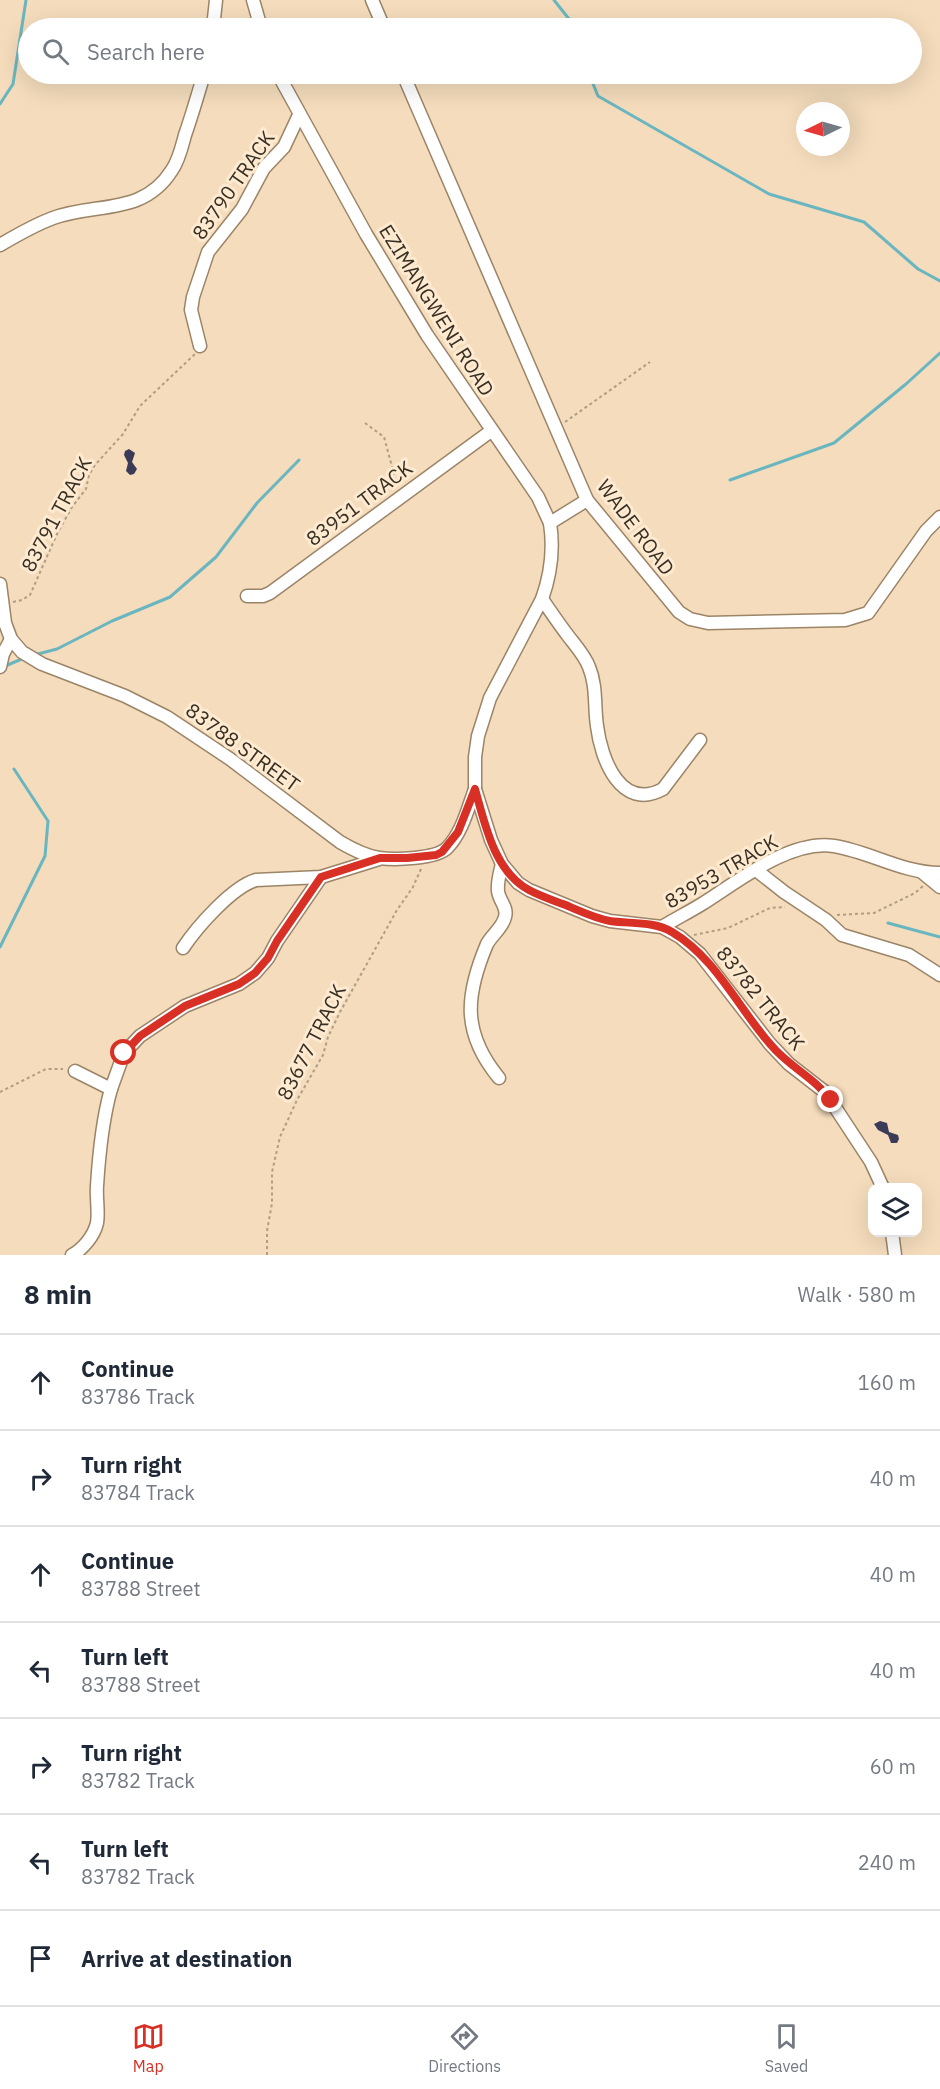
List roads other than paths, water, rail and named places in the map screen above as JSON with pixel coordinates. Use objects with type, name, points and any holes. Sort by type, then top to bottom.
[{"type":"street","points":[[214,18],[216,0]]},
{"type":"street","points":[[253,0],[258,18]]},
{"type":"street","points":[[372,0],[380,18]]},
{"type":"street","points":[[0,245],[21,232],[54,218],[122,205],[140,199],[157,188],[174,167],[201,84]]},
{"type":"street","name":"EZIMANGWENI ROAD","points":[[283,84],[366,234],[427,335],[538,497],[550,523]]},
{"type":"street","name":"WADE ROAD","points":[[407,84],[587,500],[679,612],[690,619],[708,623],[845,620],[868,613],[926,531],[940,517]]},
{"type":"street","name":"83790 TRACK","points":[[200,346],[191,310],[208,252],[242,209],[264,168],[284,147],[299,115]]},
{"type":"street","name":"83951 TRACK","points":[[247,596],[270,593],[491,430]]},
{"type":"street","points":[[550,523],[587,500]]},
{"type":"street","name":"83782 TRACK","points":[[550,523],[553,550],[546,587],[542,599],[490,698],[478,736],[475,757],[475,789],[491,840],[502,864],[518,883],[529,890],[592,916],[610,921],[662,927],[680,937],[700,954],[770,1044],[789,1064],[825,1092],[871,1162],[881,1183]]},
{"type":"street","points":[[0,584],[5,623],[10,639],[0,667]]},
{"type":"street","points":[[542,599],[589,666],[594,684],[600,742],[618,782],[626,791],[646,794],[656,793],[663,789],[700,740]]},
{"type":"street","name":"83788 STREET","points":[[10,639],[22,652],[42,664],[125,696],[167,717],[230,759],[340,842],[364,854],[380,858],[428,856],[442,852],[458,832],[475,789]]},
{"type":"street","name":"83953 TRACK","points":[[662,927],[756,870],[786,854],[813,846],[827,845],[923,873],[940,873]]},
{"type":"street","points":[[183,948],[210,914],[248,882],[321,877],[380,858]]},
{"type":"street","points":[[499,1078],[479,1050],[471,1019],[470,1001],[474,979],[487,944],[506,918],[506,911],[498,892],[502,864]]},
{"type":"street","points":[[756,870],[783,892],[826,920],[842,935],[909,955],[940,975]]},
{"type":"street","points":[[923,873],[940,887]]},
{"type":"street","points":[[72,1255],[89,1239],[97,1224],[96,1189],[99,1153],[111,1089],[124,1053],[140,1036],[185,1006],[239,984],[255,973],[268,958],[321,877]]},
{"type":"street","points":[[75,1071],[111,1089]]},
{"type":"street","points":[[892,1237],[894,1255]]},
{"type":"waterway","points":[[23,18],[26,0]]},
{"type":"waterway","points":[[554,0],[568,18]]},
{"type":"waterway","points":[[0,104],[13,84],[18,52]]},
{"type":"waterway","points":[[593,84],[598,96],[769,194],[864,222],[918,269],[940,281]]},
{"type":"waterway","points":[[730,480],[834,443],[940,353]]},
{"type":"waterway","points":[[34,655],[57,649],[112,621],[170,597],[216,557],[257,503],[299,460]]},
{"type":"waterway","points":[[3,667],[24,658]]},
{"type":"waterway","points":[[0,947],[45,856],[48,821],[14,769]]},
{"type":"waterway","points":[[888,923],[940,937]]}]
